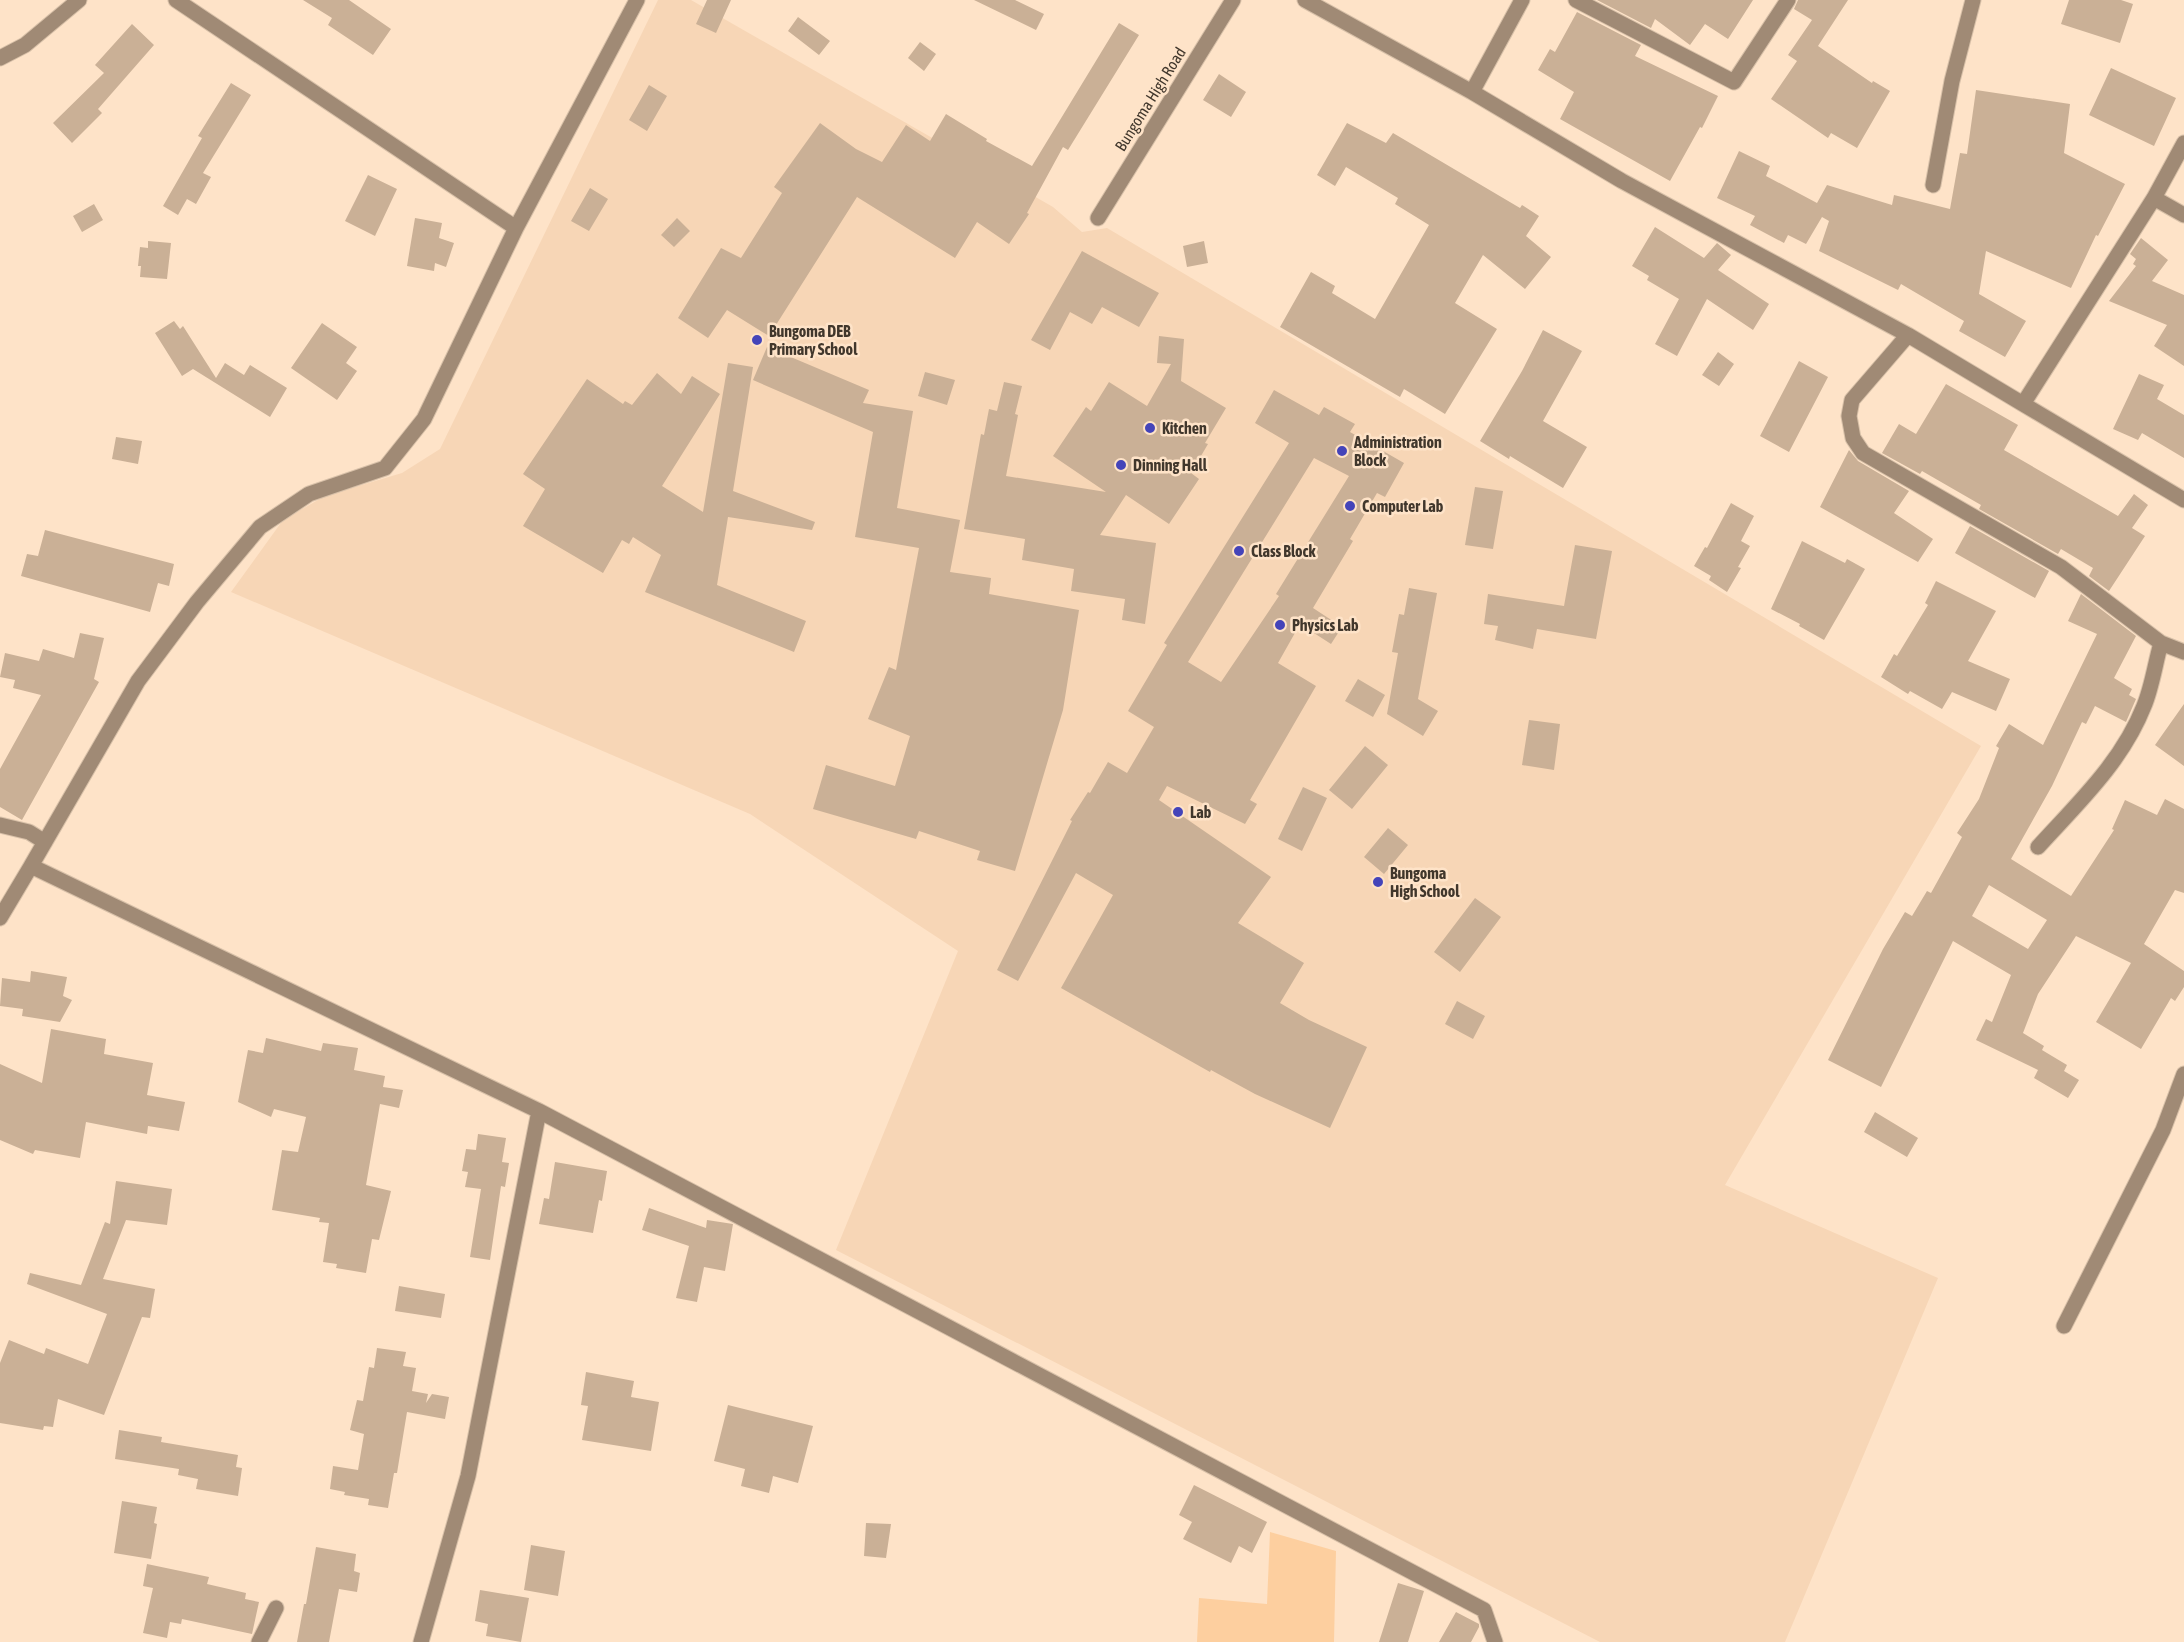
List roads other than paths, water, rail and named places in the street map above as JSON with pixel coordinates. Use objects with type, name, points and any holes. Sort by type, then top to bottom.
[{"type":"street","points":[[0,58],[25,45],[79,0]]},
{"type":"street","points":[[176,0],[516,228]]},
{"type":"street","points":[[0,918],[138,681],[197,602],[260,527],[309,494],[385,468],[424,419],[516,228],[637,0]]},
{"type":"street","name":"Bungoma High Road","points":[[1098,218],[1233,0]]},
{"type":"street","points":[[1305,0],[1472,92],[1622,181],[1908,335],[2184,500]]},
{"type":"street","points":[[1472,92],[1522,0]]},
{"type":"street","points":[[1576,0],[1734,82],[1788,0]]},
{"type":"street","points":[[1933,186],[1952,81],[1973,0]]},
{"type":"street","points":[[2023,404],[2154,198],[2184,143]]},
{"type":"street","points":[[2154,198],[2184,215]]},
{"type":"street","points":[[1908,335],[1852,400],[1849,416],[1853,438],[1863,453],[2061,567],[2161,643],[2184,652]]},
{"type":"street","points":[[2038,847],[2091,789],[2123,749],[2145,705],[2161,643]]},
{"type":"street","points":[[0,825],[29,832],[45,842]]},
{"type":"street","points":[[31,866],[539,1111],[1484,1610],[1495,1642]]},
{"type":"street","points":[[2064,1326],[2163,1130],[2184,1074]]},
{"type":"street","points":[[421,1642],[468,1476],[539,1111]]},
{"type":"street","points":[[259,1642],[276,1608]]},
{"type":"place","name":"Bungoma DEB Primary School","points":[[757,340]]},
{"type":"place","name":"Kitchen","points":[[1150,428]]},
{"type":"place","name":"Administration Block","points":[[1342,451]]},
{"type":"place","name":"Dinning Hall","points":[[1121,465]]},
{"type":"place","name":"Computer Lab","points":[[1350,506]]},
{"type":"place","name":"Class Block","points":[[1239,551]]},
{"type":"place","name":"Physics Lab","points":[[1280,625]]},
{"type":"place","name":"Lab","points":[[1178,812]]},
{"type":"place","name":"Bungoma High School","points":[[1378,882]]}]
